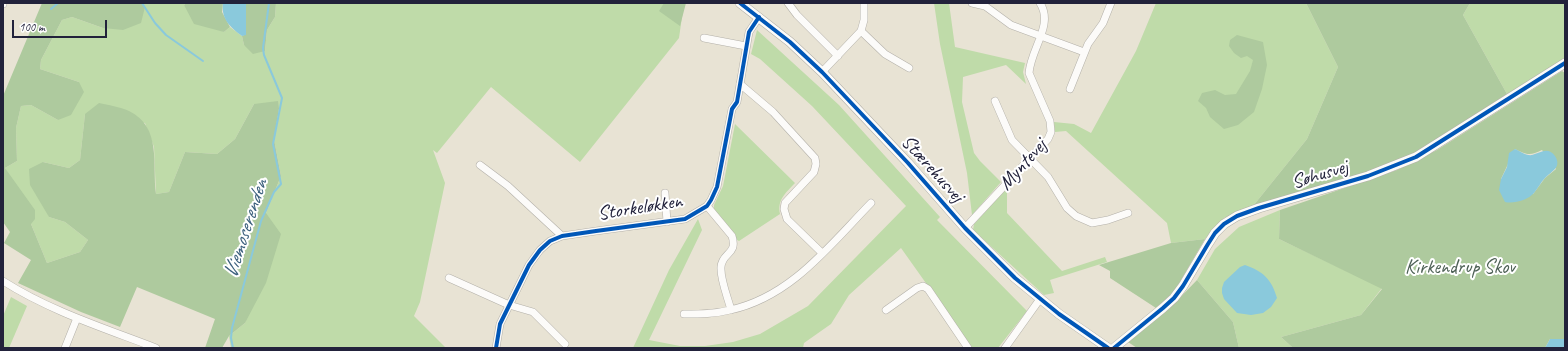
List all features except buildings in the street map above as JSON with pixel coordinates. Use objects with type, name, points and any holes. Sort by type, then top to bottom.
[{"type":"street","name":"Stærehusvej","points":[[740,3],[790,42],[822,72],[908,162],[965,228],[1015,278],[1040,299],[1108,348]]},
{"type":"street","points":[[788,3],[797,15],[838,56]]},
{"type":"street","points":[[822,72],[861,31],[864,20],[864,3]]},
{"type":"street","points":[[972,3],[985,6],[1010,25],[1084,52]]},
{"type":"street","name":"Myntevej","points":[[965,228],[1048,139],[1051,132],[1050,122],[1028,73],[1029,64],[1046,22],[1045,13],[1040,3]]},
{"type":"street","points":[[1070,89],[1084,52],[1103,23],[1111,3]]},
{"type":"street","name":"Storkeløkken","points":[[496,348],[500,324],[529,265],[540,250],[550,241],[562,236],[685,219],[707,206],[712,200],[717,187],[732,109],[737,102],[749,32],[758,17]]},
{"type":"street","points":[[861,31],[885,54],[909,68]]},
{"type":"street","points":[[704,38],[746,46]]},
{"type":"street","name":"Søhusvej","points":[[1114,348],[1164,308],[1174,298],[1183,286],[1215,233],[1224,224],[1237,216],[1253,210],[1368,176],[1416,157],[1565,63]]},
{"type":"street","points":[[740,84],[773,112],[815,158],[816,164],[814,172],[785,203],[784,209],[787,219],[822,253]]},
{"type":"street","points":[[995,101],[1012,140],[1048,177],[1067,208],[1076,216],[1092,223],[1128,214]]},
{"type":"street","points":[[480,165],[508,186],[562,236]]},
{"type":"street","name":"Storkeløkken","points":[[664,193],[667,222]]},
{"type":"street","points":[[684,314],[714,313],[731,310],[774,293],[792,282],[871,203]]},
{"type":"street","name":"Storkeløkken","points":[[707,206],[732,236],[733,240],[732,251],[724,258],[721,266],[731,310]]},
{"type":"street","points":[[449,278],[510,305],[533,312],[565,344]]},
{"type":"street","points":[[3,281],[27,295],[77,318],[156,348]]},
{"type":"street","points":[[886,310],[917,288],[923,286],[928,289],[968,348]]},
{"type":"street","points":[[1005,348],[1040,299]]},
{"type":"street","points":[[65,348],[77,318]]},
{"type":"green space","points":[[42,3],[141,3],[145,7],[141,23],[123,30],[103,28],[72,17],[62,20],[41,60],[40,69],[79,82],[84,92],[71,115],[58,120],[31,105],[21,106],[16,128],[17,161],[5,168],[35,210],[35,219],[31,224],[47,263],[80,252],[88,240],[65,222],[49,217],[30,185],[29,169],[43,162],[69,168],[80,160],[85,114],[99,103],[129,111],[147,126],[153,147],[156,194],[169,192],[185,152],[217,154],[235,139],[254,104],[278,101],[279,109],[274,139],[281,176],[266,213],[281,234],[266,283],[245,323],[229,336],[222,348],[205,348],[215,319],[137,287],[120,327],[81,312],[18,283],[31,260],[4,243],[10,232],[3,222],[3,96]]},
{"type":"green space","points":[[141,3],[186,3],[184,5],[224,32],[230,27],[242,36],[244,45],[265,51],[267,30],[275,17],[276,3],[684,3],[679,38],[580,162],[491,87],[437,153],[433,150],[445,183],[420,302],[414,316],[446,348],[231,348],[229,336],[245,323],[266,213],[281,176],[274,139],[279,109],[254,104],[235,139],[217,154],[185,152],[169,192],[156,194],[154,147],[145,123],[85,114],[80,160],[69,168],[43,162],[49,217],[65,222],[88,240],[80,252],[47,263],[5,168],[17,161],[16,128],[21,106],[31,105],[58,120],[79,82],[40,69],[41,60],[62,20],[72,17],[103,28],[145,7]]},
{"type":"green space","points":[[186,3],[223,3],[222,12],[230,27],[224,32],[194,24],[184,5]]},
{"type":"green space","points":[[246,3],[276,3],[275,17],[267,30],[265,51],[253,54],[244,45],[242,36],[246,34]]},
{"type":"green space","points":[[664,3],[686,3],[680,26],[659,11]]},
{"type":"green space","points":[[934,3],[949,3],[955,47],[1025,63],[1023,72],[1026,84],[1006,65],[963,77],[962,102],[974,153],[1001,182],[972,215],[967,173],[940,44]]},
{"type":"green space","points":[[1156,3],[1306,3],[1338,67],[1307,139],[1253,206],[1224,218],[1205,239],[1171,243],[1167,223],[1066,131],[1055,132],[1054,122],[1074,124],[1091,133],[1136,51]]},
{"type":"green space","points":[[1306,3],[1470,3],[1463,15],[1507,94],[1416,153],[1370,173],[1253,206],[1307,139],[1338,67]]},
{"type":"green space","points":[[1470,3],[1565,3],[1565,58],[1507,94],[1463,15]]},
{"type":"green space","points":[[757,30],[839,105],[940,217],[937,220],[1027,311],[998,348],[972,348],[901,248],[849,295],[831,324],[804,343],[803,348],[633,348],[669,270],[698,219],[702,230],[649,340],[680,346],[705,346],[733,342],[760,334],[808,306],[906,206],[812,106],[760,59],[751,54]]},
{"type":"green space","points":[[1237,35],[1263,42],[1267,65],[1262,89],[1254,112],[1238,125],[1224,129],[1210,117],[1206,108],[1198,101],[1202,93],[1215,90],[1225,95],[1236,94],[1250,71],[1253,60],[1247,56],[1241,58],[1234,53],[1229,46],[1230,40]]},
{"type":"green space","name":"Kirkendrup Skov","points":[[1562,71],[1565,73],[1565,339],[1550,339],[1545,348],[1293,348],[1281,337],[1361,315],[1382,289],[1279,239],[1280,210],[1397,170],[1437,150]],"holes":[[[1515,149],[1526,154],[1531,154],[1542,150],[1556,169],[1545,178],[1533,194],[1501,179]]]},
{"type":"green space","points":[[735,124],[795,183],[781,200],[779,209],[780,214],[739,241],[714,210],[714,205],[723,186]]},
{"type":"green space","points":[[1007,188],[1007,213],[1062,271],[1105,257],[1107,262],[1050,280],[1054,293],[1044,295],[973,230],[974,224]]},
{"type":"green space","points":[[1280,210],[1279,239],[1382,288],[1361,315],[1281,337],[1293,348],[1239,348],[1233,322],[1197,280],[1215,249],[1239,227]]},
{"type":"green space","points":[[1205,239],[1174,292],[1156,308],[1110,278],[1110,271],[1099,265],[1171,243]]},
{"type":"green space","points":[[1197,280],[1233,322],[1239,348],[1137,348],[1128,342],[1171,307]]},
{"type":"green space","points":[[11,297],[27,306],[9,348],[3,348],[3,316]]},
{"type":"water","points":[[223,3],[246,3],[246,35],[242,36],[227,22],[223,14]]},
{"type":"water","points":[[1515,149],[1530,155],[1550,151],[1557,160],[1557,166],[1528,198],[1521,201],[1505,202],[1499,190],[1501,179],[1507,167],[1509,153]]},
{"type":"water","points":[[1245,265],[1262,273],[1269,281],[1275,292],[1277,298],[1271,307],[1263,313],[1251,315],[1237,313],[1224,299],[1222,288],[1224,282],[1240,267]]},
{"type":"water","points":[[1550,339],[1565,339],[1565,348],[1545,348]]},
{"type":"waterway","points":[[51,9],[58,3]]},
{"type":"waterway","points":[[142,3],[155,23],[166,35],[203,61]]},
{"type":"waterway","name":"Viemoserenden","points":[[233,348],[231,338],[232,328],[261,221],[274,192],[281,184],[273,144],[282,98],[264,55],[263,48],[269,3]]},
{"type":"cycle path","points":[[740,3],[790,42],[822,72],[908,163],[965,228],[1015,278],[1059,314],[1108,348]]},
{"type":"cycle path","points":[[496,348],[500,324],[529,265],[540,250],[550,241],[562,236],[685,219],[707,206],[717,187],[732,109],[737,102],[749,32],[759,17]]},
{"type":"cycle path","points":[[1114,348],[1174,298],[1183,286],[1215,233],[1224,224],[1237,216],[1259,208],[1368,176],[1416,157],[1565,63]]}]
